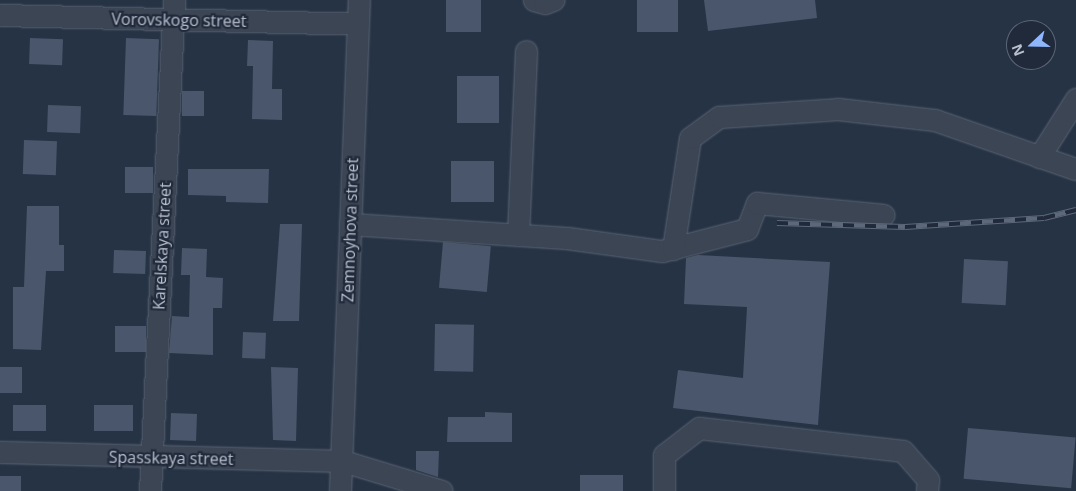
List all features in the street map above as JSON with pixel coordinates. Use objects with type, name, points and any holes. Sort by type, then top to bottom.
[{"type":"street","name":"Zemnoyhova street","points":[[340,491],[343,461],[359,0]]},
{"type":"street","points":[[534,0],[545,4],[553,0]]},
{"type":"street","name":"Vorovskogo street","points":[[0,15],[173,10],[358,24]]},
{"type":"street","name":"Karelskaya street","points":[[150,491],[173,10]]},
{"type":"street","points":[[518,235],[526,51]]},
{"type":"street","points":[[1039,156],[1076,99]]},
{"type":"street","points":[[673,249],[690,138],[719,117],[838,109],[935,120],[1076,169]]},
{"type":"street","points":[[350,224],[567,238],[662,251],[747,229],[757,203],[883,215]]},
{"type":"street","points":[[664,491],[664,455],[699,428],[903,451],[928,480],[927,491]]},
{"type":"street","name":"Spasskaya street","points":[[0,452],[152,458],[343,461],[442,491]]},
{"type":"building","points":[[446,0],[481,0],[481,32],[446,32]]},
{"type":"building","points":[[637,0],[678,0],[678,32],[637,32]]},
{"type":"building","points":[[704,0],[815,0],[817,18],[708,31]]},
{"type":"building","points":[[30,38],[63,39],[62,65],[29,64]]},
{"type":"building","points":[[126,38],[159,39],[156,116],[123,115]]},
{"type":"building","points":[[248,40],[273,41],[272,89],[282,89],[282,120],[252,119],[253,66],[247,66]]},
{"type":"building","points":[[457,76],[499,76],[499,123],[457,123]]},
{"type":"building","points":[[182,91],[204,91],[204,116],[182,116]]},
{"type":"building","points":[[48,105],[81,106],[80,133],[47,132]]},
{"type":"building","points":[[24,140],[57,141],[56,175],[23,174]]},
{"type":"building","points":[[451,161],[494,161],[494,202],[451,202]]},
{"type":"building","points":[[125,167],[153,167],[153,193],[125,193]]},
{"type":"building","points":[[188,169],[269,169],[268,203],[226,202],[226,196],[188,195]]},
{"type":"building","points":[[27,206],[59,206],[59,245],[64,245],[64,271],[46,271],[41,350],[13,349],[13,287],[24,287]]},
{"type":"building","points":[[280,224],[302,224],[299,321],[273,321]]},
{"type":"building","points":[[443,242],[491,246],[487,292],[439,288]]},
{"type":"building","points":[[182,248],[207,249],[206,277],[223,278],[222,308],[213,308],[213,355],[169,353],[172,316],[189,317],[190,275],[181,275]]},
{"type":"building","points":[[114,250],[146,251],[145,274],[113,273]]},
{"type":"building","points":[[698,255],[830,262],[818,425],[673,408],[678,370],[743,378],[747,307],[684,304],[686,258]]},
{"type":"building","points":[[964,259],[1008,261],[1006,305],[962,303]]},
{"type":"building","points":[[435,324],[474,325],[473,372],[434,371]]},
{"type":"building","points":[[115,326],[146,326],[146,352],[115,352]]},
{"type":"building","points":[[243,332],[266,333],[265,359],[242,358]]},
{"type":"building","points":[[0,367],[22,367],[22,393],[0,393]]},
{"type":"building","points":[[271,367],[298,368],[296,441],[273,440]]},
{"type":"building","points":[[13,405],[46,405],[46,431],[13,431]]},
{"type":"building","points":[[94,405],[133,405],[133,431],[94,431]]},
{"type":"building","points":[[485,412],[512,413],[512,442],[447,442],[448,417],[485,417]]},
{"type":"building","points":[[171,413],[197,414],[196,441],[170,440]]},
{"type":"building","points":[[968,428],[1076,437],[1071,488],[964,479]]},
{"type":"building","points":[[416,451],[439,451],[438,477],[416,470]]},
{"type":"building","points":[[580,475],[623,475],[623,491],[580,491]]},
{"type":"building","points":[[0,476],[21,476],[21,491],[0,491]]},
{"type":"railway","points":[[777,223],[905,227],[1044,218],[1076,210]]}]
